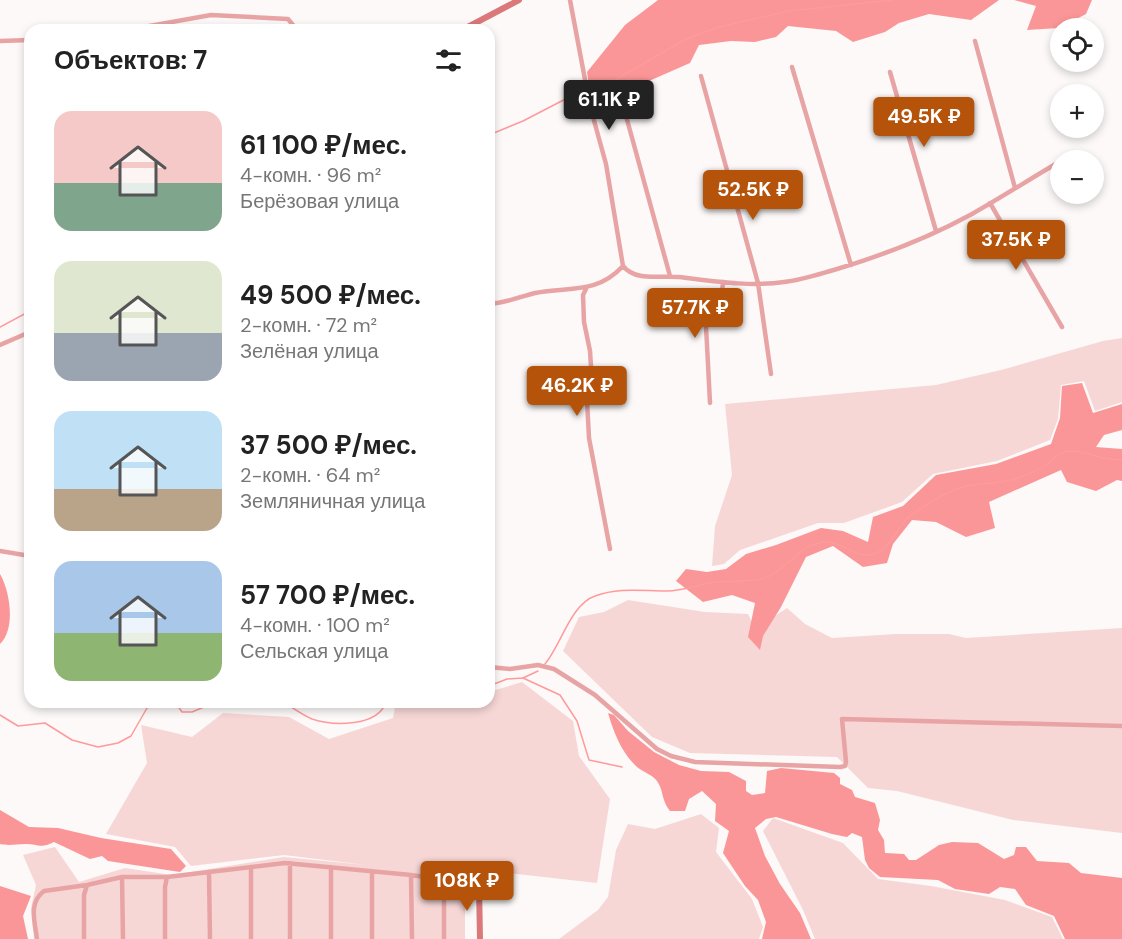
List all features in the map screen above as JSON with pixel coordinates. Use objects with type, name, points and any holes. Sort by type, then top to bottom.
[{"type":"street","points":[[473,24],[519,0]]},
{"type":"street","points":[[570,0],[590,106],[606,164],[623,266],[632,274],[723,282],[783,283],[851,265],[912,243],[990,203],[1050,167]]},
{"type":"street","points":[[161,24],[211,15],[288,19],[292,24]]},
{"type":"street","points":[[0,42],[24,40]]},
{"type":"street","points":[[975,41],[1015,188]]},
{"type":"street","points":[[792,67],[851,265]]},
{"type":"street","points":[[890,72],[936,231]]},
{"type":"street","points":[[701,76],[758,283],[771,374]]},
{"type":"street","points":[[622,105],[670,276]]},
{"type":"street","points":[[990,203],[1062,327]]},
{"type":"street","points":[[495,303],[514,301],[536,293],[586,289],[615,274],[623,266]]},
{"type":"street","points":[[710,403],[706,326],[720,312],[723,282]]},
{"type":"street","points":[[586,289],[583,295],[584,322],[590,351],[592,382],[587,400],[589,438],[610,549]]},
{"type":"street","points":[[0,345],[24,335]]},
{"type":"street","points":[[0,551],[24,555]]},
{"type":"street","points":[[495,668],[510,669],[538,665],[554,669],[595,695],[657,749],[671,756],[694,762],[845,766],[842,719],[1122,726]]},
{"type":"street","points":[[290,863],[290,939]]},
{"type":"street","points":[[37,939],[33,914],[34,904],[44,891],[122,877],[167,877],[290,863],[411,875],[479,885],[480,939]]},
{"type":"street","points":[[251,867],[251,939]]},
{"type":"street","points":[[331,867],[331,939]]},
{"type":"street","points":[[372,871],[372,939]]},
{"type":"street","points":[[209,872],[210,939]]},
{"type":"street","points":[[411,875],[412,939]]},
{"type":"street","points":[[122,877],[123,939]]},
{"type":"street","points":[[165,939],[167,877]]},
{"type":"street","points":[[444,881],[444,939]]},
{"type":"street","points":[[84,939],[84,895],[87,885]]},
{"type":"shaded area","points":[[658,0],[999,0],[971,20],[929,14],[899,23],[885,32],[853,42],[836,31],[788,26],[776,37],[755,42],[731,41],[699,45],[690,63],[592,106],[587,72],[625,25]]},
{"type":"shaded area","points":[[1014,0],[1092,0],[1086,14],[1078,18],[1050,18],[1050,29],[1027,30],[1036,6]]},
{"type":"shaded area","points":[[1122,338],[1122,402],[1095,411],[1084,381],[1061,385],[1058,419],[1050,440],[997,461],[933,474],[902,502],[844,523],[818,523],[740,550],[724,564],[712,566],[715,526],[732,475],[725,404],[936,385]]},
{"type":"shaded area","points":[[1082,383],[1093,413],[1122,404],[1122,430],[1104,435],[1096,447],[1122,449],[1122,481],[1117,480],[1096,491],[1067,482],[1061,470],[989,502],[995,528],[966,537],[936,522],[912,520],[893,544],[887,563],[863,567],[833,546],[806,557],[781,607],[763,636],[760,650],[748,637],[755,603],[732,595],[703,602],[676,581],[686,569],[707,572],[726,569],[746,554],[821,528],[843,531],[868,542],[873,517],[903,506],[936,475],[996,464],[1051,444],[1060,418],[1062,386]]},
{"type":"shaded area","points":[[0,574],[9,600],[10,620],[5,637],[0,644]]},
{"type":"shaded area","points":[[628,600],[705,612],[748,614],[755,629],[787,608],[805,624],[832,638],[896,634],[949,634],[966,638],[1122,628],[1122,833],[1013,820],[897,791],[868,788],[837,757],[690,753],[652,737],[563,651],[579,617],[604,612]]},
{"type":"shaded area","points":[[522,682],[573,721],[579,756],[610,799],[597,883],[481,870],[470,877],[424,872],[465,879],[465,939],[34,939],[31,908],[36,885],[23,855],[55,847],[79,882],[125,868],[172,875],[284,857],[366,865],[284,855],[191,866],[175,847],[106,834],[147,763],[141,725],[192,737],[223,713],[289,717],[329,739],[393,718],[395,708],[495,708],[495,690]]},
{"type":"shaded area","points":[[608,713],[614,715],[628,731],[654,752],[679,765],[701,771],[729,772],[746,781],[746,791],[752,795],[765,793],[767,771],[781,768],[834,773],[840,778],[840,784],[852,790],[855,797],[875,803],[880,820],[878,830],[884,840],[885,853],[904,854],[909,860],[916,860],[939,845],[952,842],[978,843],[1004,859],[1014,855],[1016,847],[1026,847],[1037,861],[1069,863],[1081,873],[1122,878],[1122,939],[1065,939],[1054,916],[1026,905],[1015,889],[1000,887],[989,894],[955,889],[938,880],[880,877],[869,868],[865,860],[862,837],[852,833],[847,837],[832,834],[776,817],[766,819],[755,828],[765,856],[780,884],[800,913],[811,939],[762,939],[766,922],[758,900],[745,886],[723,853],[729,831],[715,821],[716,804],[702,791],[689,799],[685,811],[670,811],[657,781],[637,767],[622,749]]},
{"type":"shaded area","points":[[0,810],[29,827],[58,828],[101,838],[171,849],[186,866],[180,872],[108,861],[102,856],[90,859],[54,842],[42,846],[0,844]]},
{"type":"shaded area","points":[[701,814],[719,828],[716,852],[752,899],[763,927],[759,939],[559,939],[598,910],[608,897],[616,850],[628,824],[655,829]]},
{"type":"shaded area","points":[[773,818],[843,843],[878,879],[1005,900],[1052,917],[1063,939],[815,939],[763,831]]},
{"type":"shaded area","points":[[0,886],[31,896],[23,916],[28,939],[0,939]]},
{"type":"waterway","points":[[591,88],[615,80],[686,39],[719,27],[789,11],[892,0]]},
{"type":"waterway","points":[[495,133],[581,91]]},
{"type":"waterway","points":[[0,327],[24,314]]},
{"type":"waterway","points":[[545,664],[579,607],[595,596],[622,590],[673,591],[716,582],[761,579],[770,576],[805,549],[823,542],[830,542],[861,554],[874,554],[890,542],[911,515],[956,489],[1021,477],[1043,467],[1059,454],[1069,451],[1122,460]]},
{"type":"waterway","points":[[523,678],[538,671]]},
{"type":"waterway","points":[[495,684],[507,679],[523,678],[560,695],[577,721],[589,760],[622,767]]},
{"type":"waterway","points":[[0,715],[18,726],[45,723],[72,740],[98,747],[118,743],[131,736],[147,708]]},
{"type":"waterway","points":[[179,708],[182,712],[192,712],[202,708]]},
{"type":"waterway","points":[[293,708],[312,719],[331,723],[365,720],[374,716],[382,708]]}]
